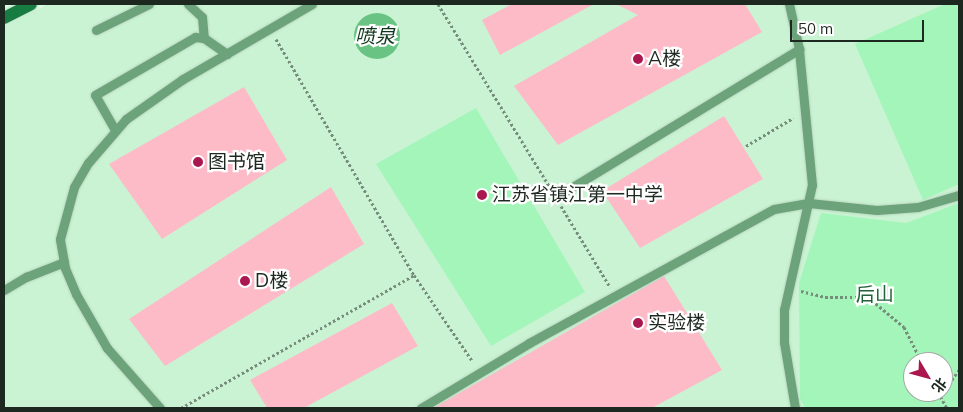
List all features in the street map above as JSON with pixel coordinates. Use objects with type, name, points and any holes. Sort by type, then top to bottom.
[{"type":"street","points":[[4,18],[31,4]]},
{"type":"lane","points":[[96,30],[149,4]]},
{"type":"lane","points":[[188,4],[202,18],[204,38]]},
{"type":"lane","points":[[160,408],[107,348],[76,294],[64,262],[60,239],[74,187],[88,163],[115,130],[183,79],[312,4]]},
{"type":"lane","points":[[789,4],[799,49],[812,185],[787,285],[784,342],[795,408]]},
{"type":"lane","points":[[115,130],[94,95],[194,37],[204,38],[227,54]]},
{"type":"lane","points":[[556,197],[799,49]]},
{"type":"lane","points":[[421,408],[615,296],[774,209],[809,203],[878,210],[918,207],[959,195]]},
{"type":"lane","points":[[4,290],[26,277],[64,262]]},
{"type":"path","points":[[438,4],[615,296]]},
{"type":"path","points":[[270,29],[414,275],[480,373]]},
{"type":"path","points":[[746,146],[806,110]]},
{"type":"path","points":[[181,408],[414,275]]},
{"type":"path","points":[[787,285],[809,295],[868,297],[904,327],[917,352]]},
{"type":"shaded area","name":"江苏省镇江第一中学","points":[[48,4],[959,4],[959,408],[4,408],[4,27]]},
{"type":"green space","points":[[945,4],[959,4],[959,184],[923,200],[855,44]]},
{"type":"green space","points":[[476,108],[585,292],[491,346],[376,164]]},
{"type":"green space","name":"后山","points":[[959,203],[959,408],[805,408],[800,399],[799,283],[821,213],[906,223]]},
{"type":"water","name":"喷泉","points":[[377,13],[390,17],[396,23],[400,36],[396,49],[390,55],[377,59],[364,55],[358,49],[354,36],[358,23],[364,17]]},
{"type":"building","points":[[512,4],[594,4],[500,55],[482,20]]},
{"type":"building","name":"A楼","points":[[616,4],[745,4],[762,32],[558,145],[514,86],[638,15]]},
{"type":"building","name":"图书馆","points":[[244,87],[287,160],[162,239],[109,164]]},
{"type":"building","points":[[724,116],[763,179],[640,248],[602,191]]},
{"type":"building","name":"D楼","points":[[331,187],[364,244],[165,366],[129,319]]},
{"type":"building","name":"实验楼","points":[[664,276],[722,370],[652,408],[433,408]]},
{"type":"building","points":[[392,303],[418,346],[304,408],[267,408],[250,380]]},
{"type":"place","name":"A楼","points":[[638,59]]},
{"type":"place","name":"图书馆","points":[[198,162]]},
{"type":"place","name":"江苏省镇江第一中学","points":[[482,195]]},
{"type":"place","name":"D楼","points":[[245,281]]},
{"type":"place","name":"实验楼","points":[[638,323]]}]
